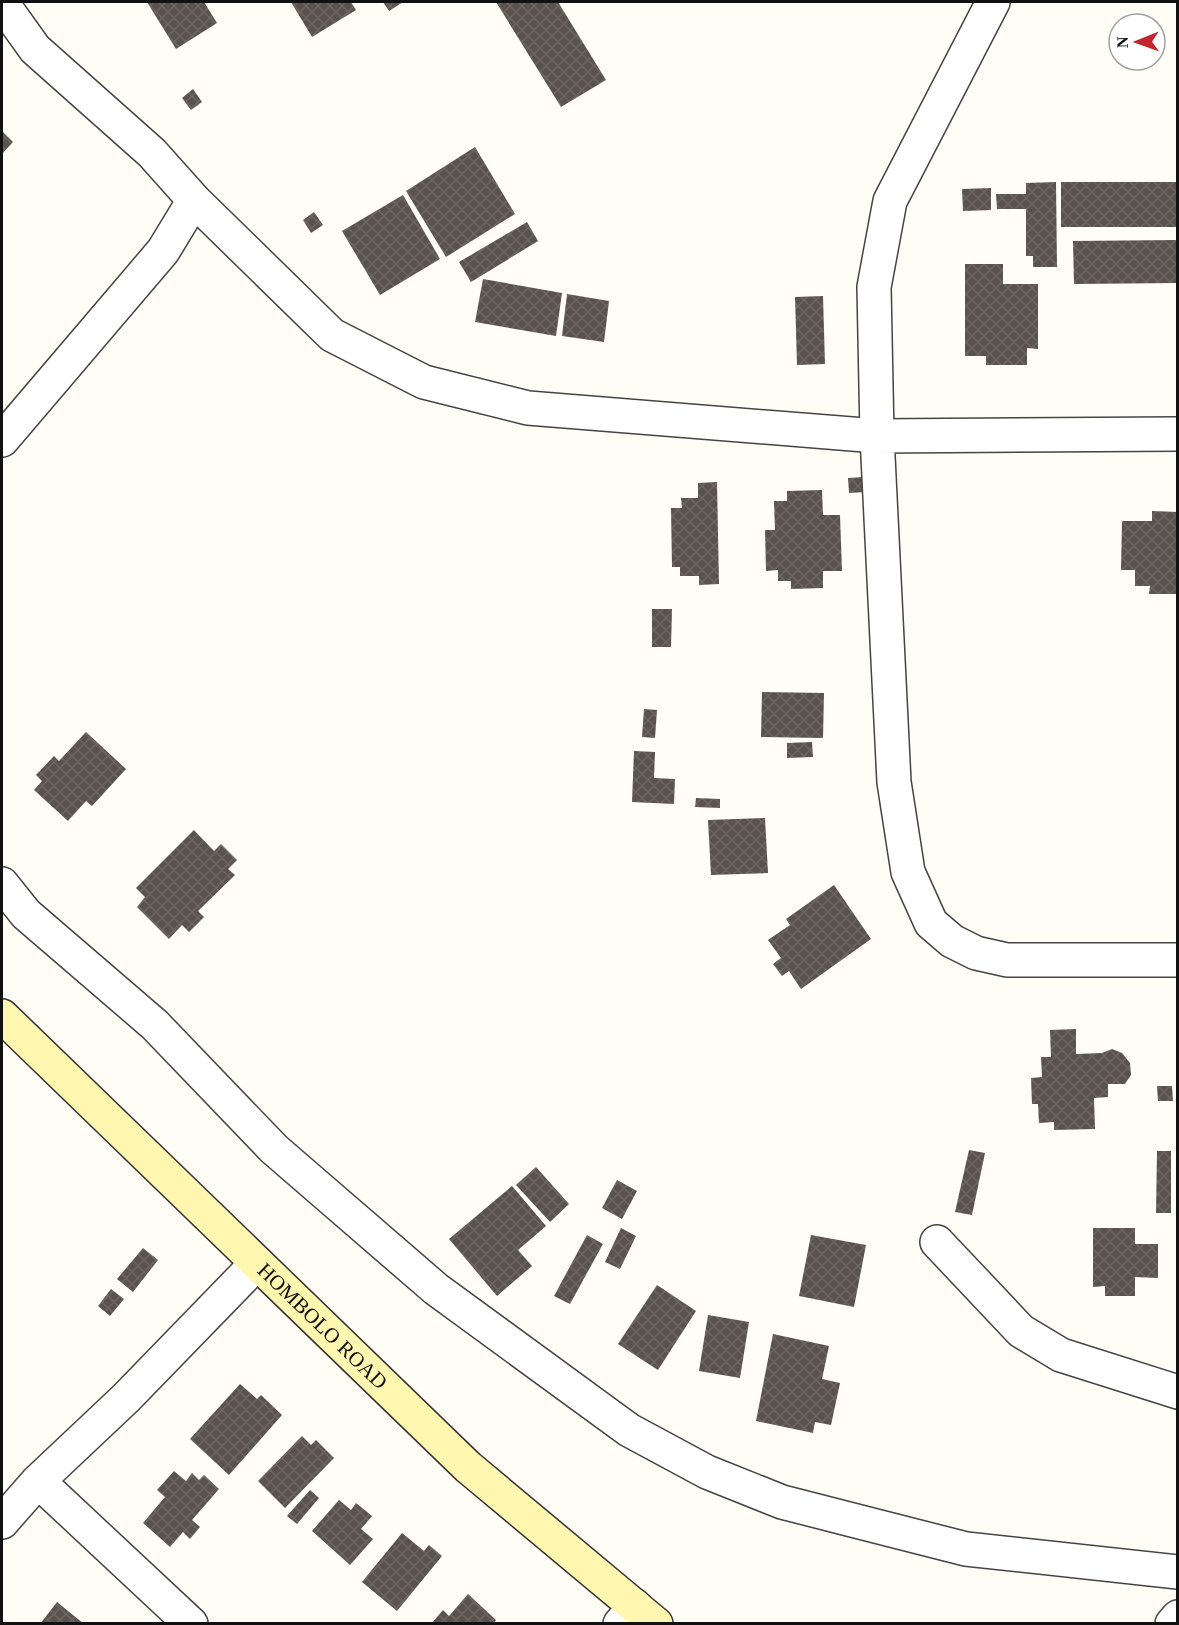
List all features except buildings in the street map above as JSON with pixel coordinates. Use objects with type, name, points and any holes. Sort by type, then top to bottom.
[{"type":"street","points":[[993,2],[890,201],[874,287],[877,436],[894,782],[908,872],[931,923],[960,945],[976,952],[1007,960],[1178,960]]},
{"type":"street","points":[[2,3],[35,49],[152,153],[194,200],[332,335],[424,382],[528,408],[877,436],[1178,434]]},
{"type":"street","points":[[2,440],[163,251],[194,200]]},
{"type":"street","points":[[2,884],[26,914],[155,1025],[274,1149],[436,1289],[629,1430],[707,1473],[782,1502],[966,1548],[1178,1572]]},
{"type":"street","name":"HOMBOLO ROAD","points":[[2,1016],[468,1467],[637,1618]]},
{"type":"street","points":[[937,1242],[1021,1331],[1061,1355],[1178,1392]]},
{"type":"street","points":[[2,1522],[38,1481],[126,1398],[257,1263]]},
{"type":"street","points":[[38,1481],[191,1623]]},
{"type":"street","points":[[1172,1623],[1178,1617]]}]
